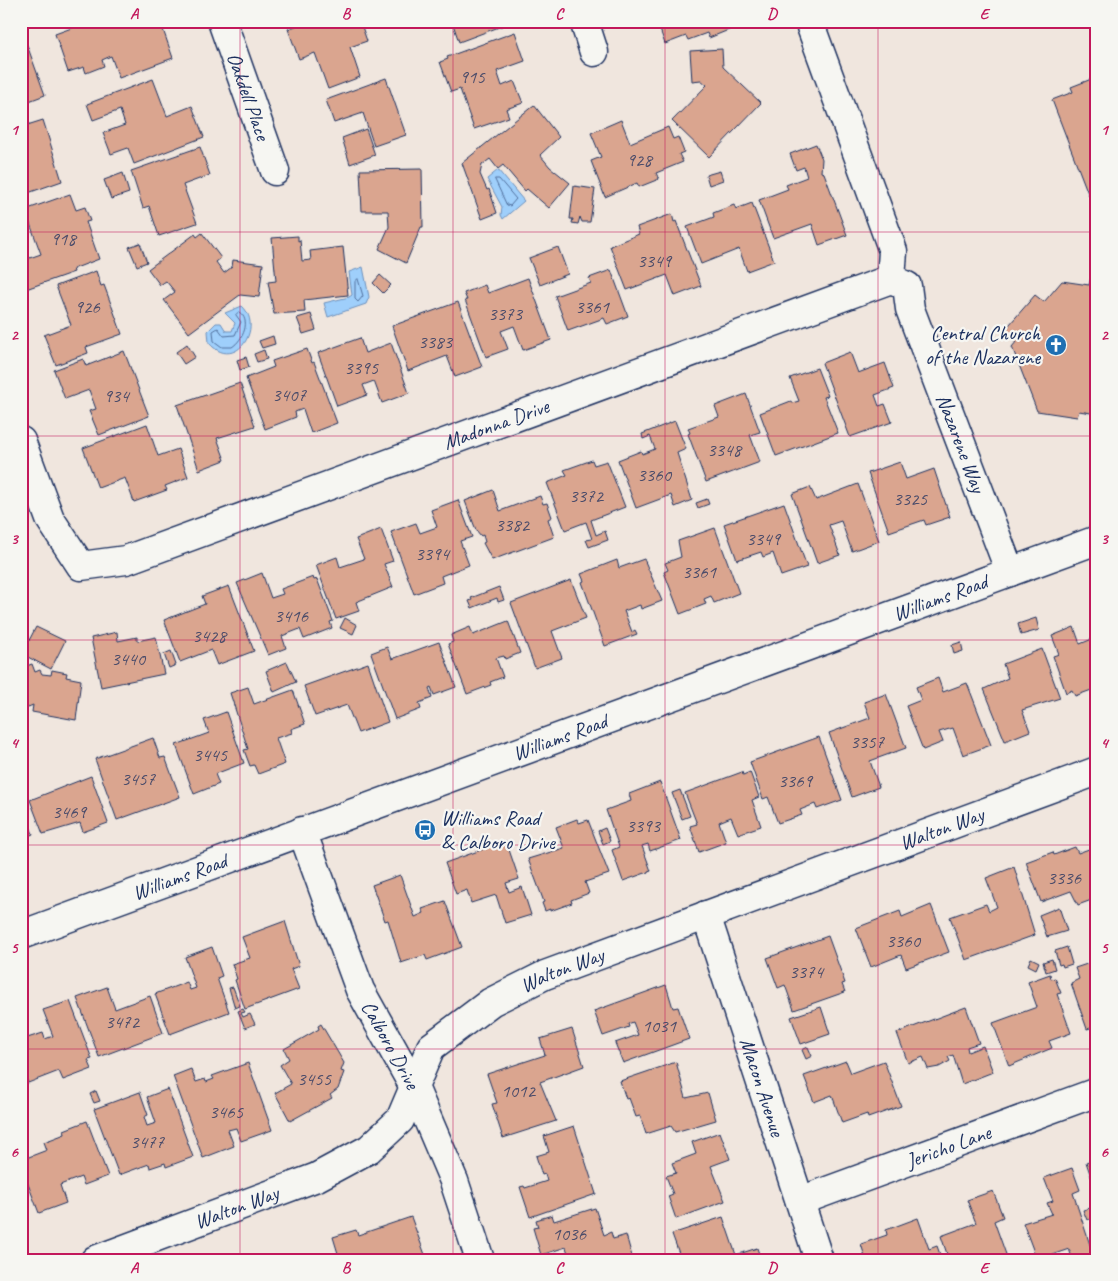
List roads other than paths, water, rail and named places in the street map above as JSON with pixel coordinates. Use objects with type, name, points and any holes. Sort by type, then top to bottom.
[{"type":"street","name":"Oakdell Place","points":[[222,21],[275,171]]},
{"type":"street","points":[[584,21],[594,52]]},
{"type":"street","name":"Nazarene Way","points":[[811,28],[892,251],[899,282],[1010,572]]},
{"type":"street","name":"Madonna Drive","points":[[21,440],[50,519],[81,566],[126,560],[899,282]]},
{"type":"street","name":"Williams Road","points":[[21,935],[1097,540]]},
{"type":"street","name":"Walton Way","points":[[95,1260],[317,1177],[369,1149],[400,1120],[431,1047],[491,1002],[544,975],[1097,771]]},
{"type":"street","name":"Calboro Drive","points":[[302,831],[360,990],[414,1087],[454,1181],[480,1260]]},
{"type":"street","name":"Macon Avenue","points":[[706,915],[819,1260]]},
{"type":"street","name":"Jericho Lane","points":[[800,1201],[1097,1092]]},
{"type":"water","points":[[498,170],[524,201],[503,219],[501,215],[502,207],[487,179]]},
{"type":"water","points":[[363,267],[369,297],[366,304],[328,317],[324,303],[352,295],[349,272]]},
{"type":"water","points":[[242,306],[248,315],[249,335],[244,344],[237,350],[228,353],[219,351],[209,343],[208,331],[216,323],[221,323],[226,331],[232,331],[235,323],[225,313]]},
{"type":"place","name":"Central Church of the Nazarene","points":[[1056,345]]},
{"type":"place","name":"Williams Road & Calboro Drive","points":[[425,830]]}]
